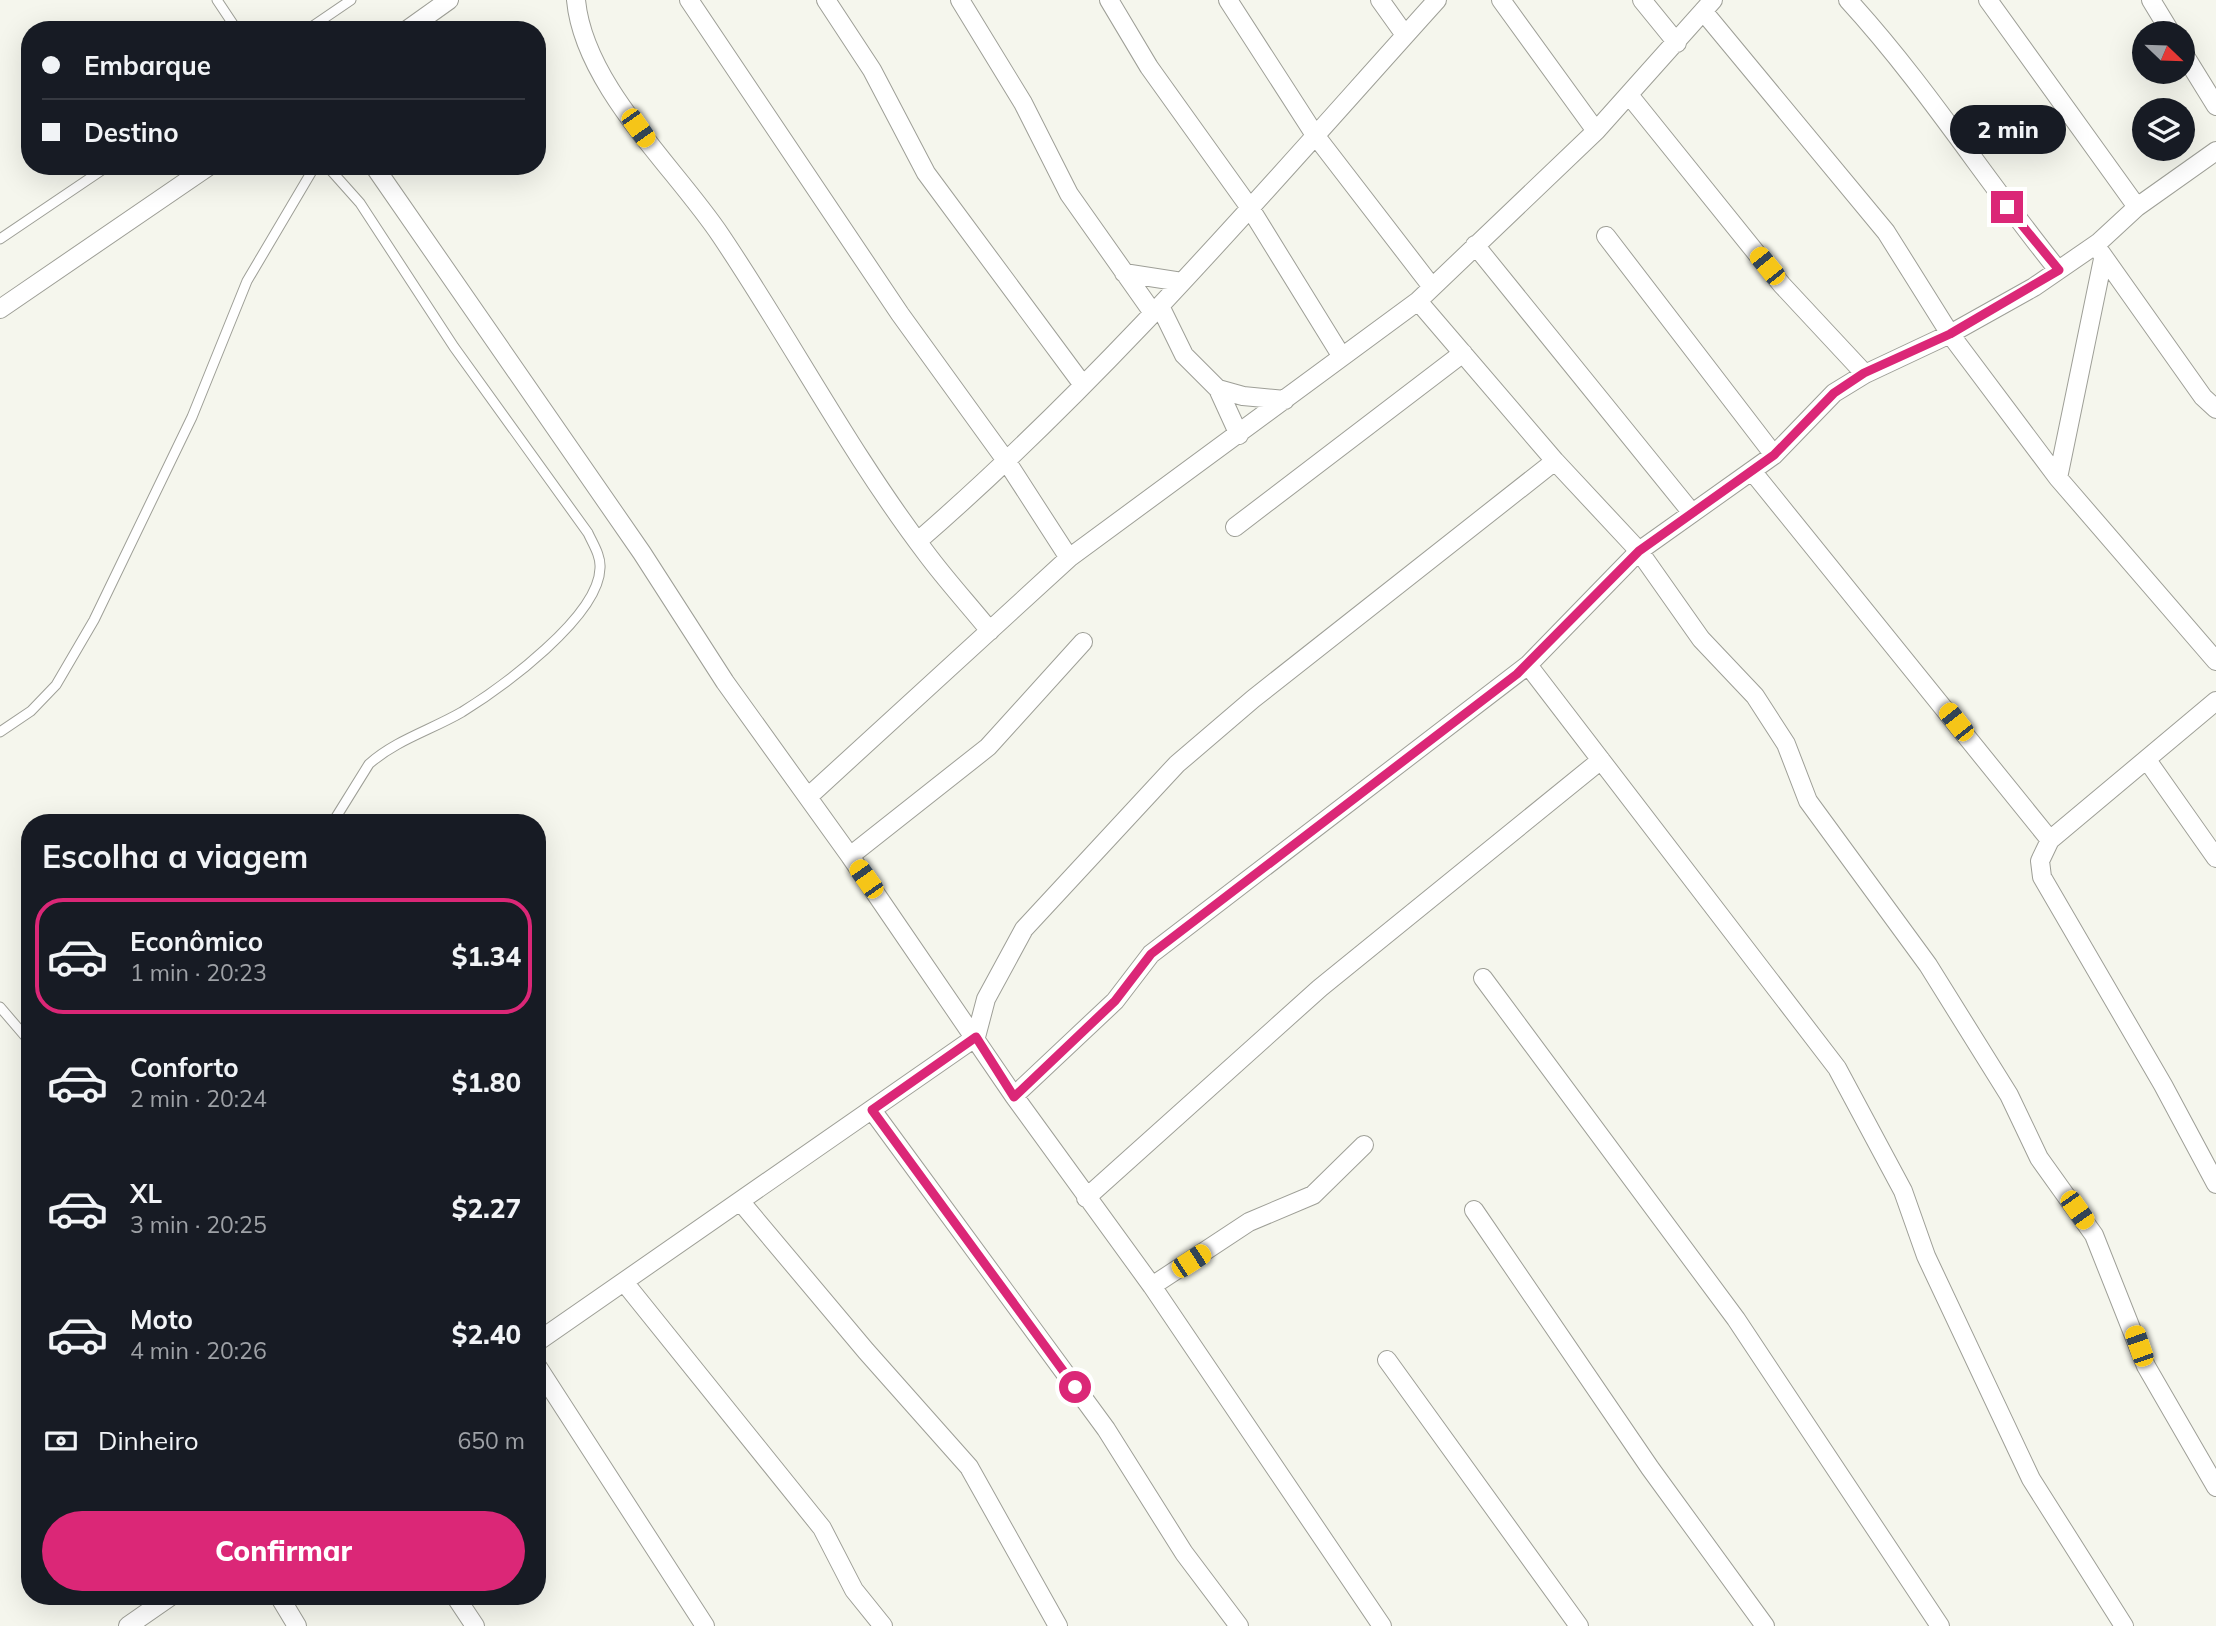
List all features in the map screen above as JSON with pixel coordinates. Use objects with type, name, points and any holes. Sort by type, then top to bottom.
[{"type":"street","points":[[420,21],[449,0]]},
{"type":"street","points":[[576,0],[580,27],[598,69],[665,167],[700,205],[774,315],[841,426],[918,541],[990,631]]},
{"type":"street","points":[[689,0],[900,314],[1007,462],[1069,558]]},
{"type":"street","points":[[826,0],[872,70],[926,173],[1083,385]]},
{"type":"street","points":[[960,0],[1023,103],[1069,194],[1124,273],[1157,309],[1184,355],[1218,389],[1239,435]]},
{"type":"street","points":[[1109,0],[1149,67],[1250,208],[1342,357]]},
{"type":"street","points":[[1228,0],[1315,135],[1432,287]]},
{"type":"street","points":[[1380,0],[1405,35]]},
{"type":"street","points":[[918,541],[1007,462],[1157,309],[1437,0]]},
{"type":"street","points":[[1501,0],[1596,131]]},
{"type":"street","points":[[1642,0],[1677,43]]},
{"type":"street","points":[[1848,0],[1895,51],[2007,207],[2059,270]]},
{"type":"street","points":[[1988,0],[2137,207]]},
{"type":"street","points":[[2151,0],[2164,21]]},
{"type":"street","points":[[809,796],[1069,558],[1418,301],[1596,131],[1708,6],[1886,232],[1950,334],[2058,478],[2216,661]]},
{"type":"street","points":[[2195,72],[2216,106]]},
{"type":"street","points":[[1629,95],[1782,285],[1864,373]]},
{"type":"street","points":[[1014,1097],[1115,1001],[1136,970],[1165,942],[1181,933],[1528,665],[1639,551],[1774,455],[1834,393],[1864,373],[1950,334],[2059,270],[2101,251],[2137,207],[2216,151]]},
{"type":"street","points":[[0,309],[196,175]]},
{"type":"street","points":[[380,175],[642,553],[725,682],[809,796],[976,1037],[1014,1097],[1152,1286],[1382,1626]]},
{"type":"street","points":[[1606,236],[1774,455]]},
{"type":"street","points":[[1475,245],[1692,513]]},
{"type":"street","points":[[2101,251],[2203,397],[2216,409]]},
{"type":"street","points":[[2058,478],[2073,420],[2101,251]]},
{"type":"street","points":[[1124,273],[1182,282]]},
{"type":"street","points":[[1418,301],[1555,461],[1639,551],[1701,639],[1755,695],[1786,744],[1808,801],[1928,965],[2008,1095],[2034,1149],[2094,1236],[2146,1366],[2216,1487]]},
{"type":"street","points":[[1234,527],[1463,353]]},
{"type":"street","points":[[1218,389],[1243,396],[1285,400]]},
{"type":"street","points":[[546,1336],[976,1037],[985,999],[1024,929],[1177,764],[1253,699],[1555,461]]},
{"type":"street","points":[[1752,471],[2050,840]]},
{"type":"street","points":[[850,856],[988,747],[1083,642]]},
{"type":"street","points":[[1528,665],[1837,1068],[1903,1191],[1926,1256],[2031,1479],[2124,1626]]},
{"type":"street","points":[[2216,701],[2050,840],[2040,861],[2042,877],[2164,1085],[2216,1184]]},
{"type":"street","points":[[2147,760],[2216,858]]},
{"type":"street","points":[[1086,1198],[1320,988],[1601,761]]},
{"type":"street","points":[[1483,978],[1736,1319],[1940,1626]]},
{"type":"street","points":[[872,1110],[1106,1429],[1184,1553],[1239,1626]]},
{"type":"street","points":[[1152,1286],[1249,1222],[1313,1195],[1364,1145]]},
{"type":"street","points":[[740,1201],[866,1351],[969,1467],[1058,1626]]},
{"type":"street","points":[[1474,1210],[1650,1468],[1765,1626]]},
{"type":"street","points":[[624,1282],[822,1528],[855,1590],[883,1626]]},
{"type":"street","points":[[1387,1360],[1579,1626]]},
{"type":"street","points":[[546,1380],[705,1626]]},
{"type":"street","points":[[128,1626],[158,1605]]},
{"type":"street","points":[[284,1605],[297,1626]]},
{"type":"street","points":[[461,1605],[475,1626]]},
{"type":"lane","points":[[320,21],[351,0]]},
{"type":"lane","points":[[221,1],[231,21]]},
{"type":"lane","points":[[0,239],[95,175]]},
{"type":"lane","points":[[0,732],[31,711],[56,685],[94,620],[192,417],[247,281],[310,175]]},
{"type":"lane","points":[[335,175],[360,203],[454,347],[588,533],[601,567],[597,584],[559,638],[464,710],[388,748],[369,764],[338,814]]},
{"type":"lane","points":[[0,1007],[21,1032]]},
{"type":"route","points":[[1075,1387],[872,1110],[976,1037],[1014,1097],[1115,1001],[1136,970],[1151,954],[1528,665],[1639,551],[1774,455],[1834,393],[1864,373],[1950,334],[2059,270],[2007,207]]}]
